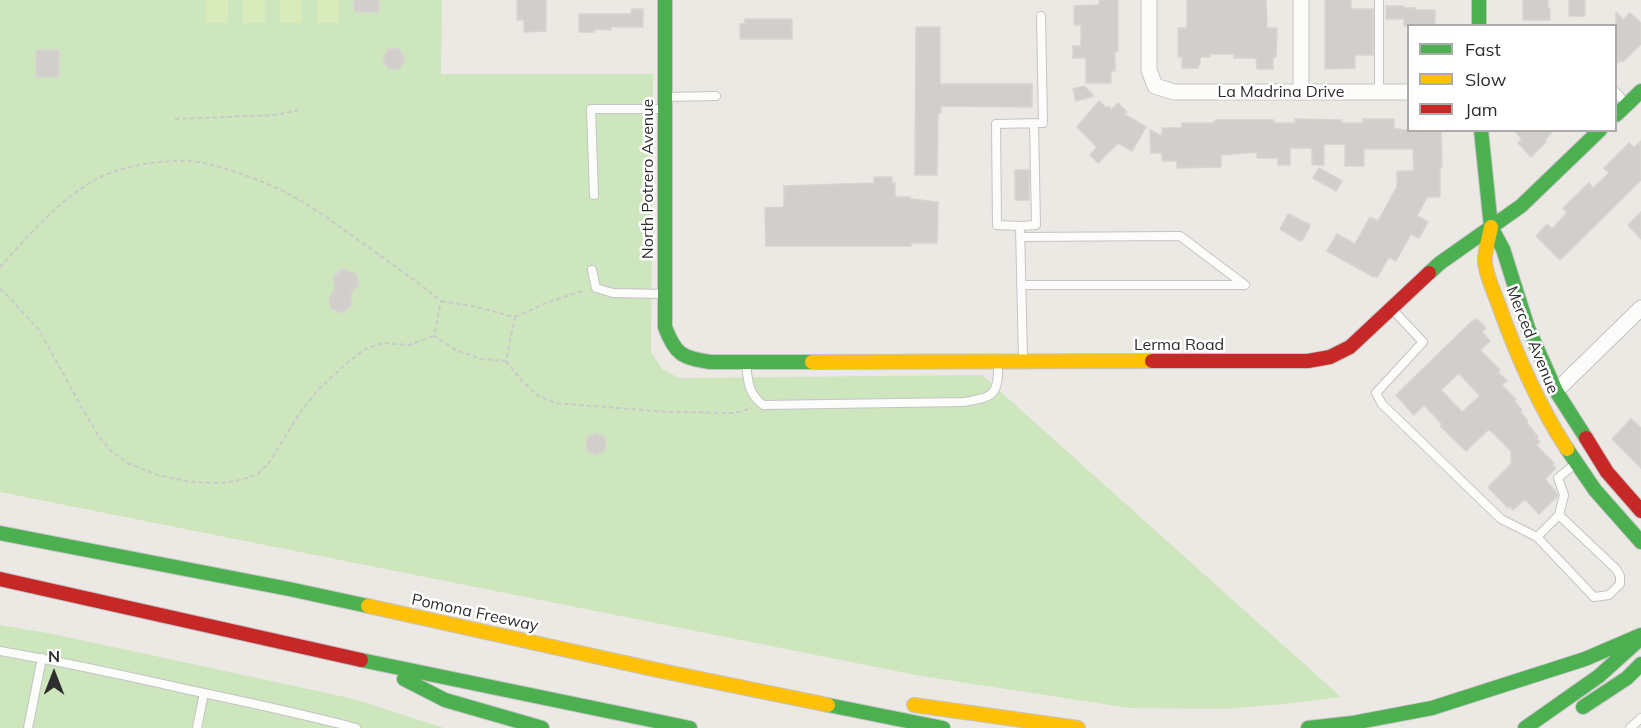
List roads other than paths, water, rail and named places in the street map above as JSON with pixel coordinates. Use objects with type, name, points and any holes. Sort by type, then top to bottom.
[{"type":"main road","points":[[1479,0],[1479,24]]},
{"type":"main road","name":"North Potrero Avenue","points":[[665,2],[665,327],[677,352]]},
{"type":"main road","points":[[1617,114],[1641,91]]},
{"type":"main road","name":"Merced Avenue","points":[[1481,132],[1491,227],[1485,262],[1506,328],[1529,385],[1575,464],[1619,520],[1641,542]]},
{"type":"main road","name":"Lerma Road","points":[[677,352],[690,360],[710,362],[1308,361],[1330,357],[1350,347],[1440,263],[1521,206],[1597,132]]},
{"type":"main road","name":"Merced Avenue","points":[[1491,227],[1503,249],[1528,328],[1556,391],[1607,472],[1639,505]]},
{"type":"main road","name":"Pomona Freeway","points":[[0,533],[289,589],[657,670],[943,728]]},
{"type":"main road","points":[[0,579],[373,663],[690,728]]},
{"type":"main road","points":[[1308,728],[1353,723],[1432,708],[1585,659],[1641,637]]},
{"type":"main road","points":[[1525,728],[1599,676],[1641,637]]},
{"type":"main road","points":[[373,663],[445,700],[542,728]]},
{"type":"main road","points":[[1570,716],[1627,678],[1641,664]]},
{"type":"main road","points":[[657,670],[867,699]]},
{"type":"main road","points":[[902,704],[1078,728]]},
{"type":"street","name":"La Madrina Drive","points":[[1149,0],[1149,70],[1155,86],[1174,92],[1407,92]]},
{"type":"street","points":[[1301,0],[1301,92]]},
{"type":"street","points":[[1556,391],[1641,308]]},
{"type":"lane","points":[[1379,0],[1379,92]]},
{"type":"lane","points":[[1034,124],[1036,225],[997,225],[996,124],[1043,123],[1041,16]]},
{"type":"lane","points":[[1617,93],[1626,105]]},
{"type":"lane","points":[[594,195],[591,109],[716,96]]},
{"type":"lane","points":[[1020,226],[1023,362]]},
{"type":"lane","points":[[1020,237],[1180,236],[1245,285],[1021,285]]},
{"type":"lane","points":[[592,270],[596,288],[613,293],[665,294]]},
{"type":"lane","points":[[1392,309],[1423,342],[1376,393],[1382,404],[1501,519],[1537,537],[1594,597],[1609,595],[1620,584],[1620,576],[1616,569],[1559,515]]},
{"type":"lane","points":[[746,362],[748,382],[754,398],[763,405],[964,402],[987,398],[996,389],[999,376],[998,362]]},
{"type":"lane","points":[[1537,537],[1559,515],[1564,495],[1558,478],[1593,450]]},
{"type":"lane","points":[[0,651],[204,693],[356,728]]},
{"type":"lane","points":[[28,728],[42,658]]},
{"type":"lane","points":[[196,728],[204,693]]},
{"type":"lane","points":[[1630,728],[1641,718]]}]
